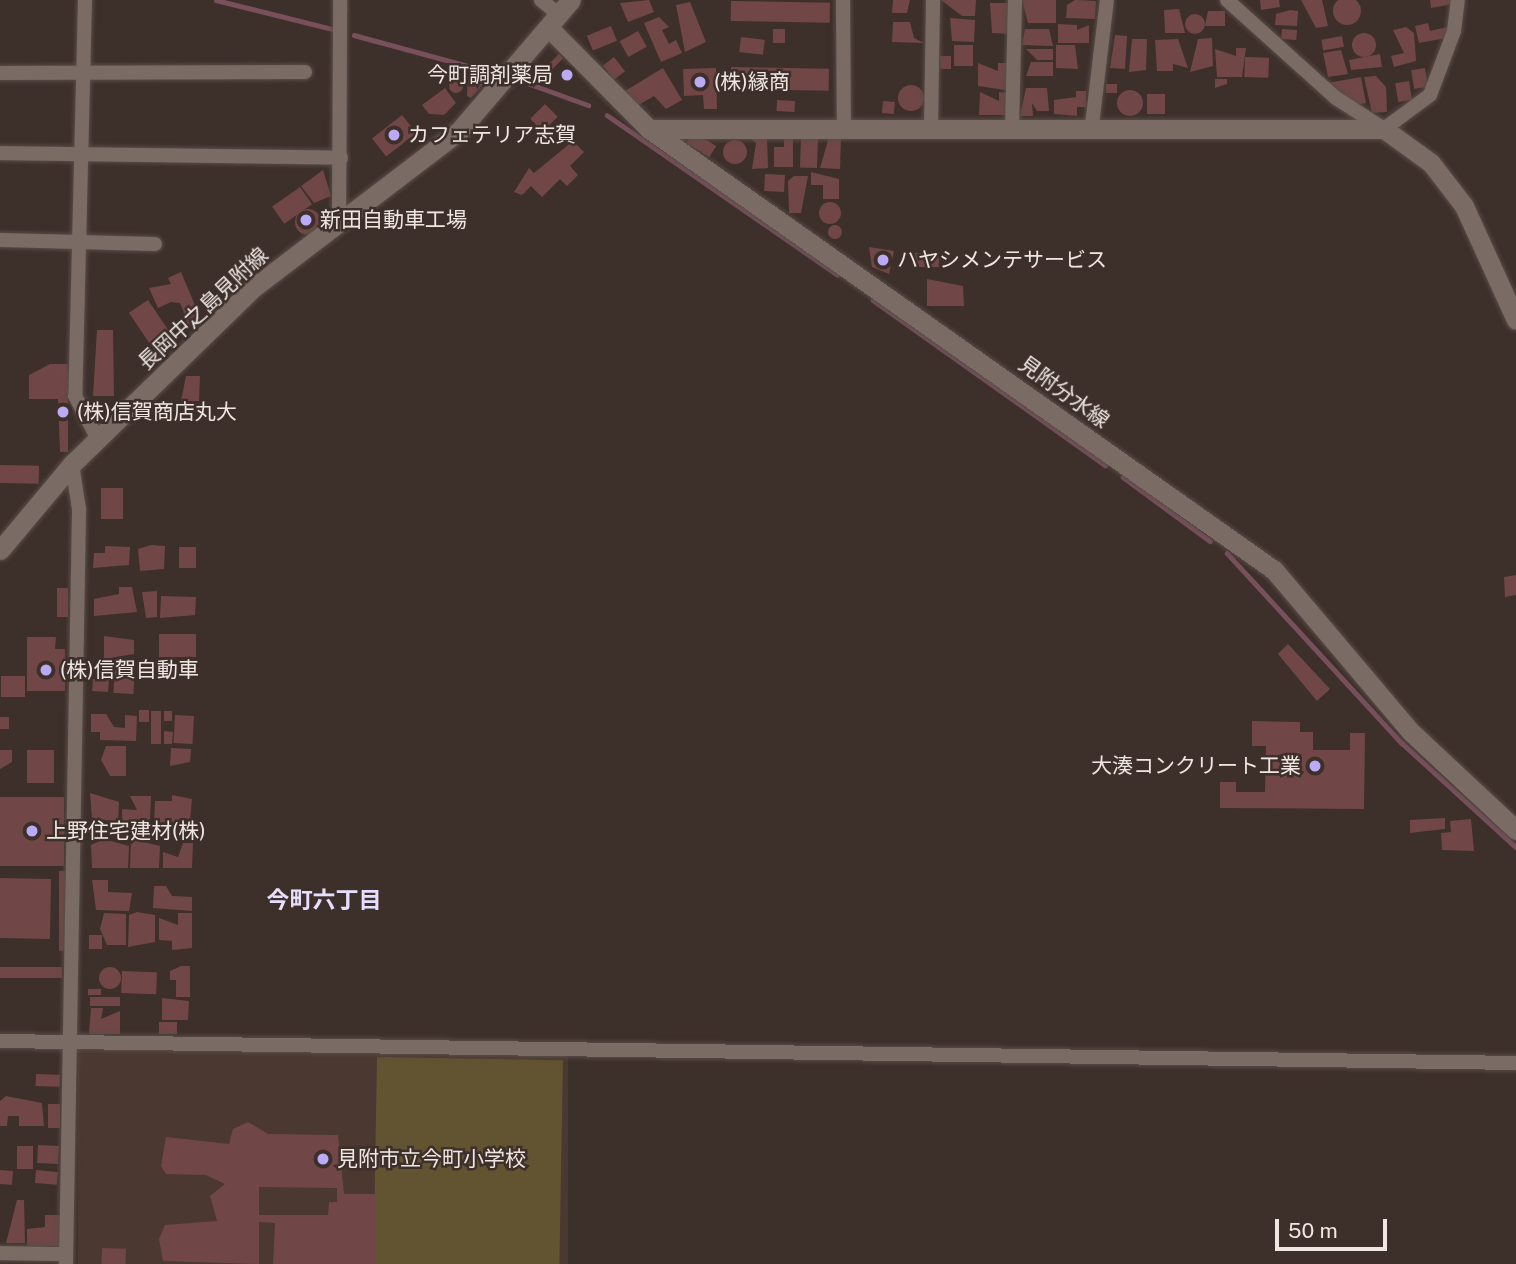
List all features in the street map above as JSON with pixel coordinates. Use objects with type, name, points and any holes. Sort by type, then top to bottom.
[{"type":"main road","name":"見附分水線","points":[[561,15],[649,129],[1274,570],[1410,732],[1516,830]]},
{"type":"main road","name":"長岡中之島見附線","points":[[0,550],[6,529],[253,288],[459,131],[561,15]]},
{"type":"main road","points":[[649,129],[1012,131],[1092,125],[1182,133],[1384,129],[1431,163],[1464,206],[1516,320]]},
{"type":"street","points":[[85,0],[75,396],[98,439]]},
{"type":"street","points":[[339,223],[340,0]]},
{"type":"street","points":[[541,0],[561,15]]},
{"type":"street","points":[[843,0],[844,130]]},
{"type":"street","points":[[931,129],[933,0]]},
{"type":"street","points":[[1012,131],[1014,0]]},
{"type":"street","points":[[1092,125],[1107,0]]},
{"type":"street","points":[[1227,0],[1335,98],[1384,129],[1430,95],[1454,31],[1458,0]]},
{"type":"street","points":[[0,73],[83,75],[305,72]]},
{"type":"street","points":[[0,153],[341,158]]},
{"type":"street","points":[[0,240],[155,244]]},
{"type":"street","points":[[0,1253],[66,1259],[79,509],[72,464]]},
{"type":"street","points":[[0,1041],[1516,1063]]},
{"type":"shaded area","name":"見附市立今町小学校","points":[[78,1050],[568,1050],[568,1264],[78,1264]]},
{"type":"shaded area","points":[[377,1057],[563,1060],[559,1264],[373,1264]]},
{"type":"building","points":[[1347,-3],[1357,1],[1361,11],[1357,21],[1347,25],[1337,21],[1333,11],[1337,1]]},
{"type":"building","points":[[649,0],[654,12],[628,22],[620,3]]},
{"type":"building","points":[[893,0],[910,0],[907,13],[892,13]]},
{"type":"building","points":[[941,0],[976,0],[975,16],[962,16]]},
{"type":"building","points":[[1022,0],[1056,0],[1056,23],[1028,23]]},
{"type":"building","points":[[1075,0],[1096,1],[1095,19],[1066,18],[1067,5]]},
{"type":"building","points":[[1260,0],[1279,0],[1280,7],[1261,10]]},
{"type":"building","points":[[1301,0],[1322,0],[1328,26],[1316,28]]},
{"type":"building","points":[[1430,0],[1452,0],[1453,4],[1431,8]]},
{"type":"building","points":[[731,1],[830,3],[830,23],[731,21]]},
{"type":"building","points":[[690,2],[706,42],[685,52],[676,5]]},
{"type":"building","points":[[990,3],[1011,3],[1010,34],[992,33]]},
{"type":"building","points":[[1179,9],[1185,33],[1165,33],[1164,10]]},
{"type":"building","points":[[1208,11],[1225,11],[1225,26],[1205,26]]},
{"type":"building","points":[[1298,11],[1297,26],[1275,25],[1276,14]]},
{"type":"building","points":[[1195,14],[1202,17],[1205,24],[1202,31],[1195,34],[1188,31],[1185,24],[1188,17]]},
{"type":"building","points":[[659,17],[669,27],[662,30],[669,44],[676,40],[682,53],[661,62],[644,23]]},
{"type":"building","points":[[950,18],[975,20],[974,42],[952,41]]},
{"type":"building","points":[[893,22],[910,22],[914,38],[924,43],[892,42]]},
{"type":"building","points":[[1428,23],[1430,31],[1447,27],[1446,38],[1419,43],[1415,26]]},
{"type":"building","points":[[1058,24],[1077,25],[1077,30],[1089,25],[1089,43],[1058,43]]},
{"type":"building","points":[[611,26],[617,41],[593,51],[587,36]]},
{"type":"building","points":[[1406,27],[1414,33],[1416,61],[1394,67],[1391,56],[1404,53],[1393,30]]},
{"type":"building","points":[[773,29],[785,29],[785,43],[773,43]]},
{"type":"building","points":[[1025,29],[1049,29],[1053,46],[1022,45]]},
{"type":"building","points":[[1282,29],[1297,30],[1296,40],[1281,39]]},
{"type":"building","points":[[638,31],[647,47],[628,57],[620,41]]},
{"type":"building","points":[[1364,33],[1372,37],[1376,45],[1372,53],[1364,57],[1356,53],[1352,45],[1356,37]]},
{"type":"building","points":[[1115,35],[1127,36],[1125,69],[1110,68]]},
{"type":"building","points":[[1342,36],[1344,47],[1323,50],[1321,40]]},
{"type":"building","points":[[741,37],[765,40],[763,55],[739,52]]},
{"type":"building","points":[[1212,38],[1213,66],[1190,72],[1198,39]]},
{"type":"building","points":[[1132,39],[1147,39],[1146,70],[1129,72]]},
{"type":"building","points":[[1178,39],[1188,68],[1173,64],[1173,71],[1157,71],[1155,40]]},
{"type":"building","points":[[954,45],[973,45],[973,66],[954,66]]},
{"type":"building","points":[[1056,45],[1075,45],[1078,69],[1056,68]]},
{"type":"building","points":[[1236,48],[1246,48],[1242,77],[1217,77],[1215,49],[1236,56]]},
{"type":"building","points":[[1026,49],[1053,49],[1053,60],[1037,60]]},
{"type":"building","points":[[1341,50],[1348,74],[1328,77],[1323,53]]},
{"type":"building","points":[[559,54],[563,58],[546,75],[542,71]]},
{"type":"building","points":[[1380,54],[1382,67],[1351,70],[1349,60]]},
{"type":"building","points":[[940,56],[951,56],[951,69],[940,69]]},
{"type":"building","points":[[614,57],[625,71],[614,80],[603,66]]},
{"type":"building","points":[[1245,57],[1269,58],[1268,78],[1244,77]]},
{"type":"building","points":[[1031,62],[1053,62],[1053,76],[1026,76]]},
{"type":"building","points":[[978,63],[998,71],[998,63],[1010,63],[1005,90],[978,86]]},
{"type":"building","points":[[731,67],[829,69],[829,91],[731,89]]},
{"type":"building","points":[[663,68],[682,100],[666,109],[654,96],[635,107],[625,91]]},
{"type":"building","name":"(株)縁商","points":[[716,68],[717,109],[704,109],[703,95],[684,96],[683,69]]},
{"type":"building","points":[[1425,68],[1428,87],[1414,89],[1411,70]]},
{"type":"building","points":[[468,76],[485,82],[471,98],[467,96]]},
{"type":"building","points":[[1376,76],[1386,87],[1387,112],[1372,113],[1364,77]]},
{"type":"building","points":[[1361,77],[1366,103],[1357,105],[1327,83]]},
{"type":"building","points":[[456,79],[461,81],[461,91],[456,93],[451,91],[449,86],[451,81]]},
{"type":"building","points":[[1215,79],[1227,79],[1227,84],[1215,88]]},
{"type":"building","points":[[1409,81],[1412,100],[1398,102],[1395,83]]},
{"type":"building","points":[[1106,84],[1117,84],[1117,93],[1106,93]]},
{"type":"building","points":[[911,85],[920,89],[924,98],[920,107],[911,111],[902,107],[898,98],[902,89]]},
{"type":"building","points":[[445,88],[456,103],[444,115],[429,114],[422,105]]},
{"type":"building","points":[[1026,88],[1047,88],[1049,111],[1037,111],[1032,103],[1033,116],[1020,116]]},
{"type":"building","points":[[1130,90],[1139,94],[1143,103],[1139,112],[1130,116],[1121,112],[1117,103],[1121,94]]},
{"type":"building","points":[[1076,91],[1086,91],[1086,107],[1077,107],[1077,116],[1054,114],[1054,100],[1076,97]]},
{"type":"building","points":[[980,92],[999,101],[999,92],[1008,93],[1006,115],[979,115]]},
{"type":"building","points":[[1147,94],[1165,94],[1165,114],[1147,114]]},
{"type":"building","points":[[777,100],[795,101],[794,112],[776,111]]},
{"type":"building","points":[[883,101],[895,102],[894,114],[882,113]]},
{"type":"building","points":[[545,104],[558,117],[543,132],[530,119]]},
{"type":"building","name":"カフェテリア志賀","points":[[402,115],[416,133],[386,157],[372,138]]},
{"type":"building","points":[[693,132],[716,146],[709,157],[686,143]]},
{"type":"building","points":[[784,136],[793,136],[793,167],[774,167],[774,147],[784,147]]},
{"type":"building","points":[[767,137],[768,168],[752,169],[756,143],[751,139]]},
{"type":"building","points":[[801,137],[818,138],[817,168],[800,167]]},
{"type":"building","points":[[829,137],[841,138],[840,169],[820,168]]},
{"type":"building","points":[[735,140],[743,144],[747,152],[743,160],[735,164],[727,160],[723,152],[727,144]]},
{"type":"building","points":[[573,141],[584,152],[570,166],[578,175],[567,186],[560,179],[542,197],[531,186],[522,195],[514,192],[529,168],[534,173]]},
{"type":"building","points":[[323,170],[331,196],[314,203],[301,186]]},
{"type":"building","points":[[811,172],[839,179],[839,199],[823,199],[823,185],[811,185]]},
{"type":"building","points":[[765,174],[785,175],[784,192],[764,191]]},
{"type":"building","points":[[794,176],[808,176],[801,213],[789,213],[788,181]]},
{"type":"building","points":[[300,187],[312,204],[284,224],[272,207]]},
{"type":"building","points":[[826,202],[834,202],[841,209],[841,217],[834,224],[826,224],[819,217],[819,209]]},
{"type":"building","name":"新田自動車工場","points":[[308,209],[317,213],[321,222],[317,231],[308,235],[299,231],[295,222],[299,213]]},
{"type":"building","points":[[832,225],[838,225],[842,232],[838,239],[832,239],[828,235],[828,229]]},
{"type":"building","name":"ハヤシメンテサービス","points":[[869,247],[894,251],[889,274],[872,267]]},
{"type":"building","points":[[915,253],[939,253],[939,267],[915,267]]},
{"type":"building","points":[[181,272],[197,310],[185,315],[180,303],[171,302],[158,308],[149,288],[171,284],[168,278]]},
{"type":"building","points":[[927,279],[963,286],[964,306],[927,306]]},
{"type":"building","points":[[148,300],[177,343],[158,356],[129,313]]},
{"type":"building","points":[[195,313],[199,325],[187,329],[183,317]]},
{"type":"building","points":[[97,330],[113,330],[114,396],[93,396]]},
{"type":"building","name":"(株)信賀商店丸大","points":[[50,364],[68,364],[68,452],[60,452],[58,399],[29,399],[29,375]]},
{"type":"building","points":[[186,376],[200,376],[199,401],[181,401]]},
{"type":"building","points":[[0,465],[39,466],[39,484],[0,483]]},
{"type":"building","points":[[101,488],[123,488],[123,519],[101,519]]},
{"type":"building","points":[[151,545],[165,546],[164,569],[140,571],[138,549]]},
{"type":"building","points":[[105,546],[130,547],[129,565],[93,568],[94,553],[105,553]]},
{"type":"building","points":[[179,547],[196,547],[196,568],[179,568]]},
{"type":"building","points":[[1516,575],[1516,595],[1505,597],[1504,577]]},
{"type":"building","points":[[119,587],[132,587],[137,612],[94,616],[94,599],[119,594]]},
{"type":"building","points":[[57,588],[68,588],[68,617],[57,617]]},
{"type":"building","points":[[157,591],[157,617],[146,618],[142,592]]},
{"type":"building","points":[[161,596],[196,597],[195,615],[160,618]]},
{"type":"building","points":[[159,634],[196,634],[196,657],[159,657]]},
{"type":"building","points":[[104,636],[134,640],[134,654],[104,659]]},
{"type":"building","name":"(株)信賀自動車","points":[[27,637],[56,637],[55,649],[65,649],[65,691],[27,691]]},
{"type":"building","points":[[1288,644],[1330,689],[1317,701],[1278,654]]},
{"type":"building","points":[[115,663],[135,664],[133,694],[113,693]]},
{"type":"building","points":[[1,676],[25,676],[25,697],[1,697]]},
{"type":"building","points":[[93,679],[109,680],[108,692],[92,691]]},
{"type":"building","points":[[139,710],[149,710],[149,722],[139,722]]},
{"type":"building","points":[[151,711],[161,711],[161,744],[151,744]]},
{"type":"building","points":[[164,711],[172,711],[172,721],[164,721]]},
{"type":"building","points":[[91,714],[106,714],[114,727],[125,728],[125,715],[137,716],[136,741],[100,740],[100,732],[91,732]]},
{"type":"building","points":[[175,715],[194,716],[193,744],[174,743]]},
{"type":"building","points":[[0,717],[9,717],[9,729],[0,729]]},
{"type":"building","name":"大湊コンクリート工業","points":[[1252,721],[1300,722],[1300,732],[1313,732],[1313,750],[1350,750],[1350,733],[1365,733],[1364,809],[1220,808],[1220,782],[1236,782],[1236,792],[1265,792],[1266,746],[1252,746]]},
{"type":"building","points":[[164,731],[173,732],[172,744],[164,744]]},
{"type":"building","points":[[106,746],[126,746],[126,776],[110,776],[101,760]]},
{"type":"building","points":[[171,748],[191,749],[190,762],[170,766]]},
{"type":"building","points":[[0,750],[12,750],[12,762],[0,769]]},
{"type":"building","points":[[27,750],[54,750],[54,783],[27,783]]},
{"type":"building","points":[[90,793],[119,802],[118,822],[92,818]]},
{"type":"building","points":[[172,795],[192,799],[190,821],[154,823],[155,801],[172,801]]},
{"type":"building","points":[[130,796],[151,796],[150,822],[122,822],[122,809],[137,810]]},
{"type":"building","name":"上野住宅建材(株)","points":[[0,797],[64,797],[64,866],[0,866]]},
{"type":"building","points":[[1445,818],[1445,829],[1410,833],[1410,820]]},
{"type":"building","points":[[1471,819],[1474,851],[1442,850],[1441,833],[1451,832],[1450,821]]},
{"type":"building","points":[[104,839],[129,846],[128,868],[92,868],[91,845]]},
{"type":"building","points":[[131,839],[160,846],[159,868],[130,868]]},
{"type":"building","points":[[183,843],[193,843],[192,868],[163,868],[163,852],[178,857]]},
{"type":"building","points":[[59,871],[65,871],[65,951],[59,951]]},
{"type":"building","points":[[0,878],[51,879],[50,939],[0,938]]},
{"type":"building","points":[[92,880],[108,880],[108,892],[132,893],[129,911],[96,910]]},
{"type":"building","points":[[154,886],[166,886],[172,896],[192,897],[192,911],[153,908]]},
{"type":"building","points":[[137,912],[155,915],[155,942],[128,947],[129,915]]},
{"type":"building","points":[[104,913],[126,914],[126,945],[107,945],[100,929]]},
{"type":"building","points":[[178,913],[192,913],[192,948],[172,950],[172,941],[159,940],[159,918],[178,925]]},
{"type":"building","points":[[89,935],[102,935],[102,949],[89,949]]},
{"type":"building","points":[[181,966],[190,966],[190,997],[176,997],[176,980],[170,980],[170,971]]},
{"type":"building","points":[[0,967],[62,967],[62,978],[0,978]]},
{"type":"building","points":[[110,967],[118,970],[121,978],[118,986],[110,989],[102,986],[99,978],[102,970]]},
{"type":"building","points":[[122,971],[157,972],[156,994],[121,993]]},
{"type":"building","points":[[88,989],[101,989],[101,995],[88,995]]},
{"type":"building","points":[[90,997],[120,997],[120,1006],[90,1006]]},
{"type":"building","points":[[162,998],[189,1001],[188,1020],[162,1020]]},
{"type":"building","points":[[91,1008],[103,1008],[101,1019],[120,1011],[120,1034],[89,1034]]},
{"type":"building","points":[[159,1022],[177,1022],[177,1034],[159,1034]]},
{"type":"building","points":[[36,1074],[60,1075],[60,1087],[36,1086]]},
{"type":"building","points":[[6,1096],[42,1103],[44,1126],[19,1126],[19,1116],[8,1116],[7,1126],[0,1126],[0,1101]]},
{"type":"building","points":[[48,1104],[60,1104],[60,1128],[48,1128]]},
{"type":"building","points":[[248,1122],[268,1134],[338,1135],[344,1194],[375,1194],[375,1264],[273,1264],[275,1223],[259,1222],[259,1264],[163,1261],[159,1239],[165,1225],[217,1221],[210,1196],[225,1184],[206,1175],[166,1174],[161,1166],[166,1137],[229,1144],[233,1129]],"holes":[[[259,1187],[337,1188],[337,1202],[329,1202],[328,1215],[259,1215]]]},
{"type":"building","points":[[38,1145],[59,1146],[58,1164],[37,1163]]},
{"type":"building","points":[[17,1146],[33,1146],[33,1169],[17,1169]]},
{"type":"building","points":[[0,1170],[13,1171],[12,1185],[0,1184]]},
{"type":"building","points":[[36,1170],[58,1172],[57,1185],[35,1183]]},
{"type":"building","points":[[17,1200],[24,1200],[25,1243],[6,1243]]},
{"type":"building","points":[[45,1215],[60,1215],[60,1246],[27,1246],[27,1229],[45,1227]]},
{"type":"building","points":[[102,1248],[126,1249],[125,1264],[101,1264]]},
{"type":"waterway","points":[[216,0],[332,29]]},
{"type":"waterway","points":[[354,35],[498,74]]},
{"type":"waterway","points":[[530,84],[588,105]]},
{"type":"waterway","points":[[607,115],[837,274]]},
{"type":"waterway","points":[[873,300],[1105,465]]},
{"type":"waterway","points":[[1123,477],[1210,541]]},
{"type":"waterway","points":[[1227,553],[1402,743],[1516,847]]},
{"type":"place","name":"今町調剤薬局","points":[[567,75]]},
{"type":"place","name":"(株)縁商","points":[[700,82]]},
{"type":"place","name":"カフェテリア志賀","points":[[394,135]]},
{"type":"place","name":"新田自動車工場","points":[[306,220]]},
{"type":"place","name":"ハヤシメンテサービス","points":[[883,260]]},
{"type":"place","name":"(株)信賀商店丸大","points":[[63,412]]},
{"type":"place","name":"(株)信賀自動車","points":[[46,670]]},
{"type":"place","name":"大湊コンクリート工業","points":[[1315,766]]},
{"type":"place","name":"上野住宅建材(株)","points":[[32,831]]},
{"type":"place","name":"見附市立今町小学校","points":[[323,1159]]},
{"type":"district","name":"今町六丁目","points":[[324,900]]}]
